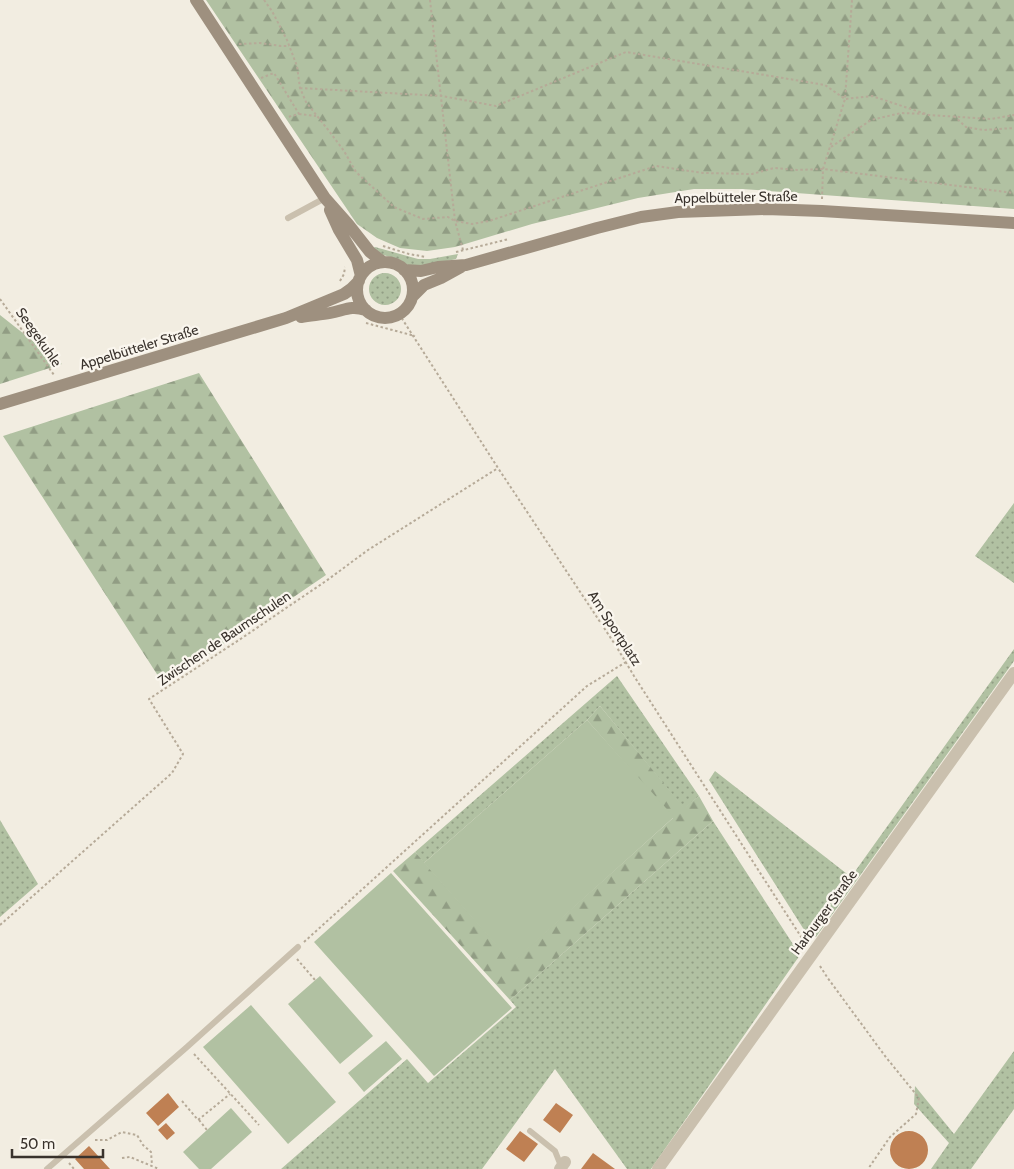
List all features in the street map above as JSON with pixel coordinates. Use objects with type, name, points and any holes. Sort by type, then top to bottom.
[{"type":"main road","points":[[196,0],[325,198],[370,252],[383,262]]},
{"type":"main road","points":[[325,198],[339,230],[357,260],[360,279]]},
{"type":"main road","name":"Appelbütteler Straße","points":[[404,270],[421,271],[438,267],[466,265],[641,217],[678,212],[766,209],[1014,223]]},
{"type":"main road","points":[[383,262],[393,263],[404,270],[408,273],[412,282],[413,292],[407,306],[399,314],[391,317],[363,316],[357,292],[364,271],[371,266],[383,262]]},
{"type":"main road","name":"Appelbütteler Straße","points":[[412,297],[424,285],[466,265]]},
{"type":"main road","name":"Appelbütteler Straße","points":[[0,404],[286,318],[344,294],[360,279]]},
{"type":"main road","name":"Appelbütteler Straße","points":[[286,318],[330,313],[350,307],[358,308],[363,316]]},
{"type":"street","name":"Harburger Straße","points":[[658,1169],[815,958],[1014,673]]},
{"type":"lane","points":[[288,218],[325,198]]},
{"type":"lane","points":[[47,1169],[298,947]]},
{"type":"lane","points":[[530,1131],[554,1150],[562,1166]]},
{"type":"path","points":[[264,0],[272,11],[289,46],[297,66],[300,88],[306,102],[344,151],[356,172],[394,207],[423,219],[448,217],[456,221],[472,224],[489,221],[656,166],[703,173],[752,174],[774,168],[797,170],[823,169],[1014,193]]},
{"type":"path","points":[[430,0],[456,221],[463,251]]},
{"type":"path","points":[[822,211],[823,169],[846,99],[852,0]]},
{"type":"path","points":[[225,44],[260,43],[289,46]]},
{"type":"path","points":[[300,88],[442,96],[496,106],[626,52],[825,85],[846,99],[872,96],[929,114]]},
{"type":"path","points":[[249,82],[274,73],[299,114]]},
{"type":"path","points":[[830,146],[871,120],[901,113],[991,119],[1014,115]]},
{"type":"path","points":[[275,121],[299,114],[317,116]]},
{"type":"path","points":[[954,116],[966,127],[983,130],[1014,128]]},
{"type":"path","name":"Seegekuhle","points":[[0,299],[61,386]]},
{"type":"path","name":"Am Sportplatz","points":[[399,314],[626,662],[815,958],[885,1056],[919,1098],[916,1114],[890,1137],[868,1169]]},
{"type":"path","points":[[363,316],[414,336]]},
{"type":"path","name":"Zwischen de Baumschulen","points":[[0,925],[172,774],[183,754],[149,699],[326,581],[368,550],[498,468]]},
{"type":"path","points":[[298,947],[587,686],[626,662]]},
{"type":"path","points":[[292,954],[315,980]]},
{"type":"path","points":[[187,1046],[259,1125]]},
{"type":"path","points":[[198,1120],[230,1094]]},
{"type":"path","points":[[182,1101],[207,1130]]},
{"type":"path","points":[[107,1140],[122,1132],[137,1135],[143,1145],[152,1152],[152,1166]]},
{"type":"path","points":[[122,1158],[130,1157],[159,1169]]},
{"type":"path","points":[[69,1163],[74,1169]]},
{"type":"green space","points":[[206,0],[1014,0],[1014,209],[742,189],[694,189],[638,198],[532,224],[455,247],[427,251],[400,248],[377,238],[357,224]]},
{"type":"green space","points":[[373,248],[418,259],[458,254],[456,259],[421,267],[408,265],[398,259],[383,255]]},
{"type":"green space","points":[[385,273],[397,277],[401,289],[397,301],[385,305],[373,301],[369,289],[373,277]]},
{"type":"green space","points":[[0,315],[62,364],[0,384]]},
{"type":"green space","points":[[199,373],[326,575],[164,685],[3,436]]},
{"type":"green space","points":[[1014,503],[1014,583],[975,556]]},
{"type":"green space","points":[[1014,649],[1014,661],[816,937],[808,936],[709,780],[715,771],[851,877]]},
{"type":"green space","points":[[617,676],[699,796],[684,809],[600,706],[587,720],[424,863],[415,852]]},
{"type":"green space","points":[[600,706],[684,808],[699,796],[713,821],[510,1000],[393,871],[415,852],[512,962],[673,818],[587,720]]},
{"type":"green space","points":[[587,720],[674,817],[512,963],[424,863]]},
{"type":"green space","points":[[0,820],[38,884],[0,917]]},
{"type":"green space","points":[[713,821],[800,955],[651,1169],[627,1169],[555,1069],[482,1169],[281,1169],[407,1059],[428,1083],[516,1007],[510,1000]]},
{"type":"green space","points":[[391,873],[512,1008],[434,1076],[314,942]]},
{"type":"green space","points":[[320,976],[373,1036],[340,1064],[288,1004]]},
{"type":"green space","points":[[251,1005],[336,1102],[288,1144],[203,1047]]},
{"type":"green space","points":[[386,1041],[402,1059],[364,1092],[348,1073]]},
{"type":"green space","points":[[1014,1051],[1014,1109],[971,1169],[931,1169],[949,1143],[914,1104],[915,1086],[954,1134]]},
{"type":"green space","points":[[231,1108],[252,1132],[211,1169],[199,1169],[183,1152]]},
{"type":"building","points":[[168,1093],[179,1107],[158,1126],[146,1113]]},
{"type":"building","points":[[556,1103],[573,1115],[560,1133],[543,1120]]},
{"type":"building","points":[[166,1123],[175,1133],[167,1140],[158,1130]]},
{"type":"building","points":[[520,1131],[538,1144],[524,1162],[506,1149]]},
{"type":"building","points":[[909,1131],[923,1136],[928,1150],[923,1164],[909,1169],[895,1164],[890,1150],[895,1136]]},
{"type":"building","points":[[89,1146],[110,1169],[84,1169],[75,1159]]},
{"type":"building","points":[[593,1153],[615,1169],[581,1169]]}]
